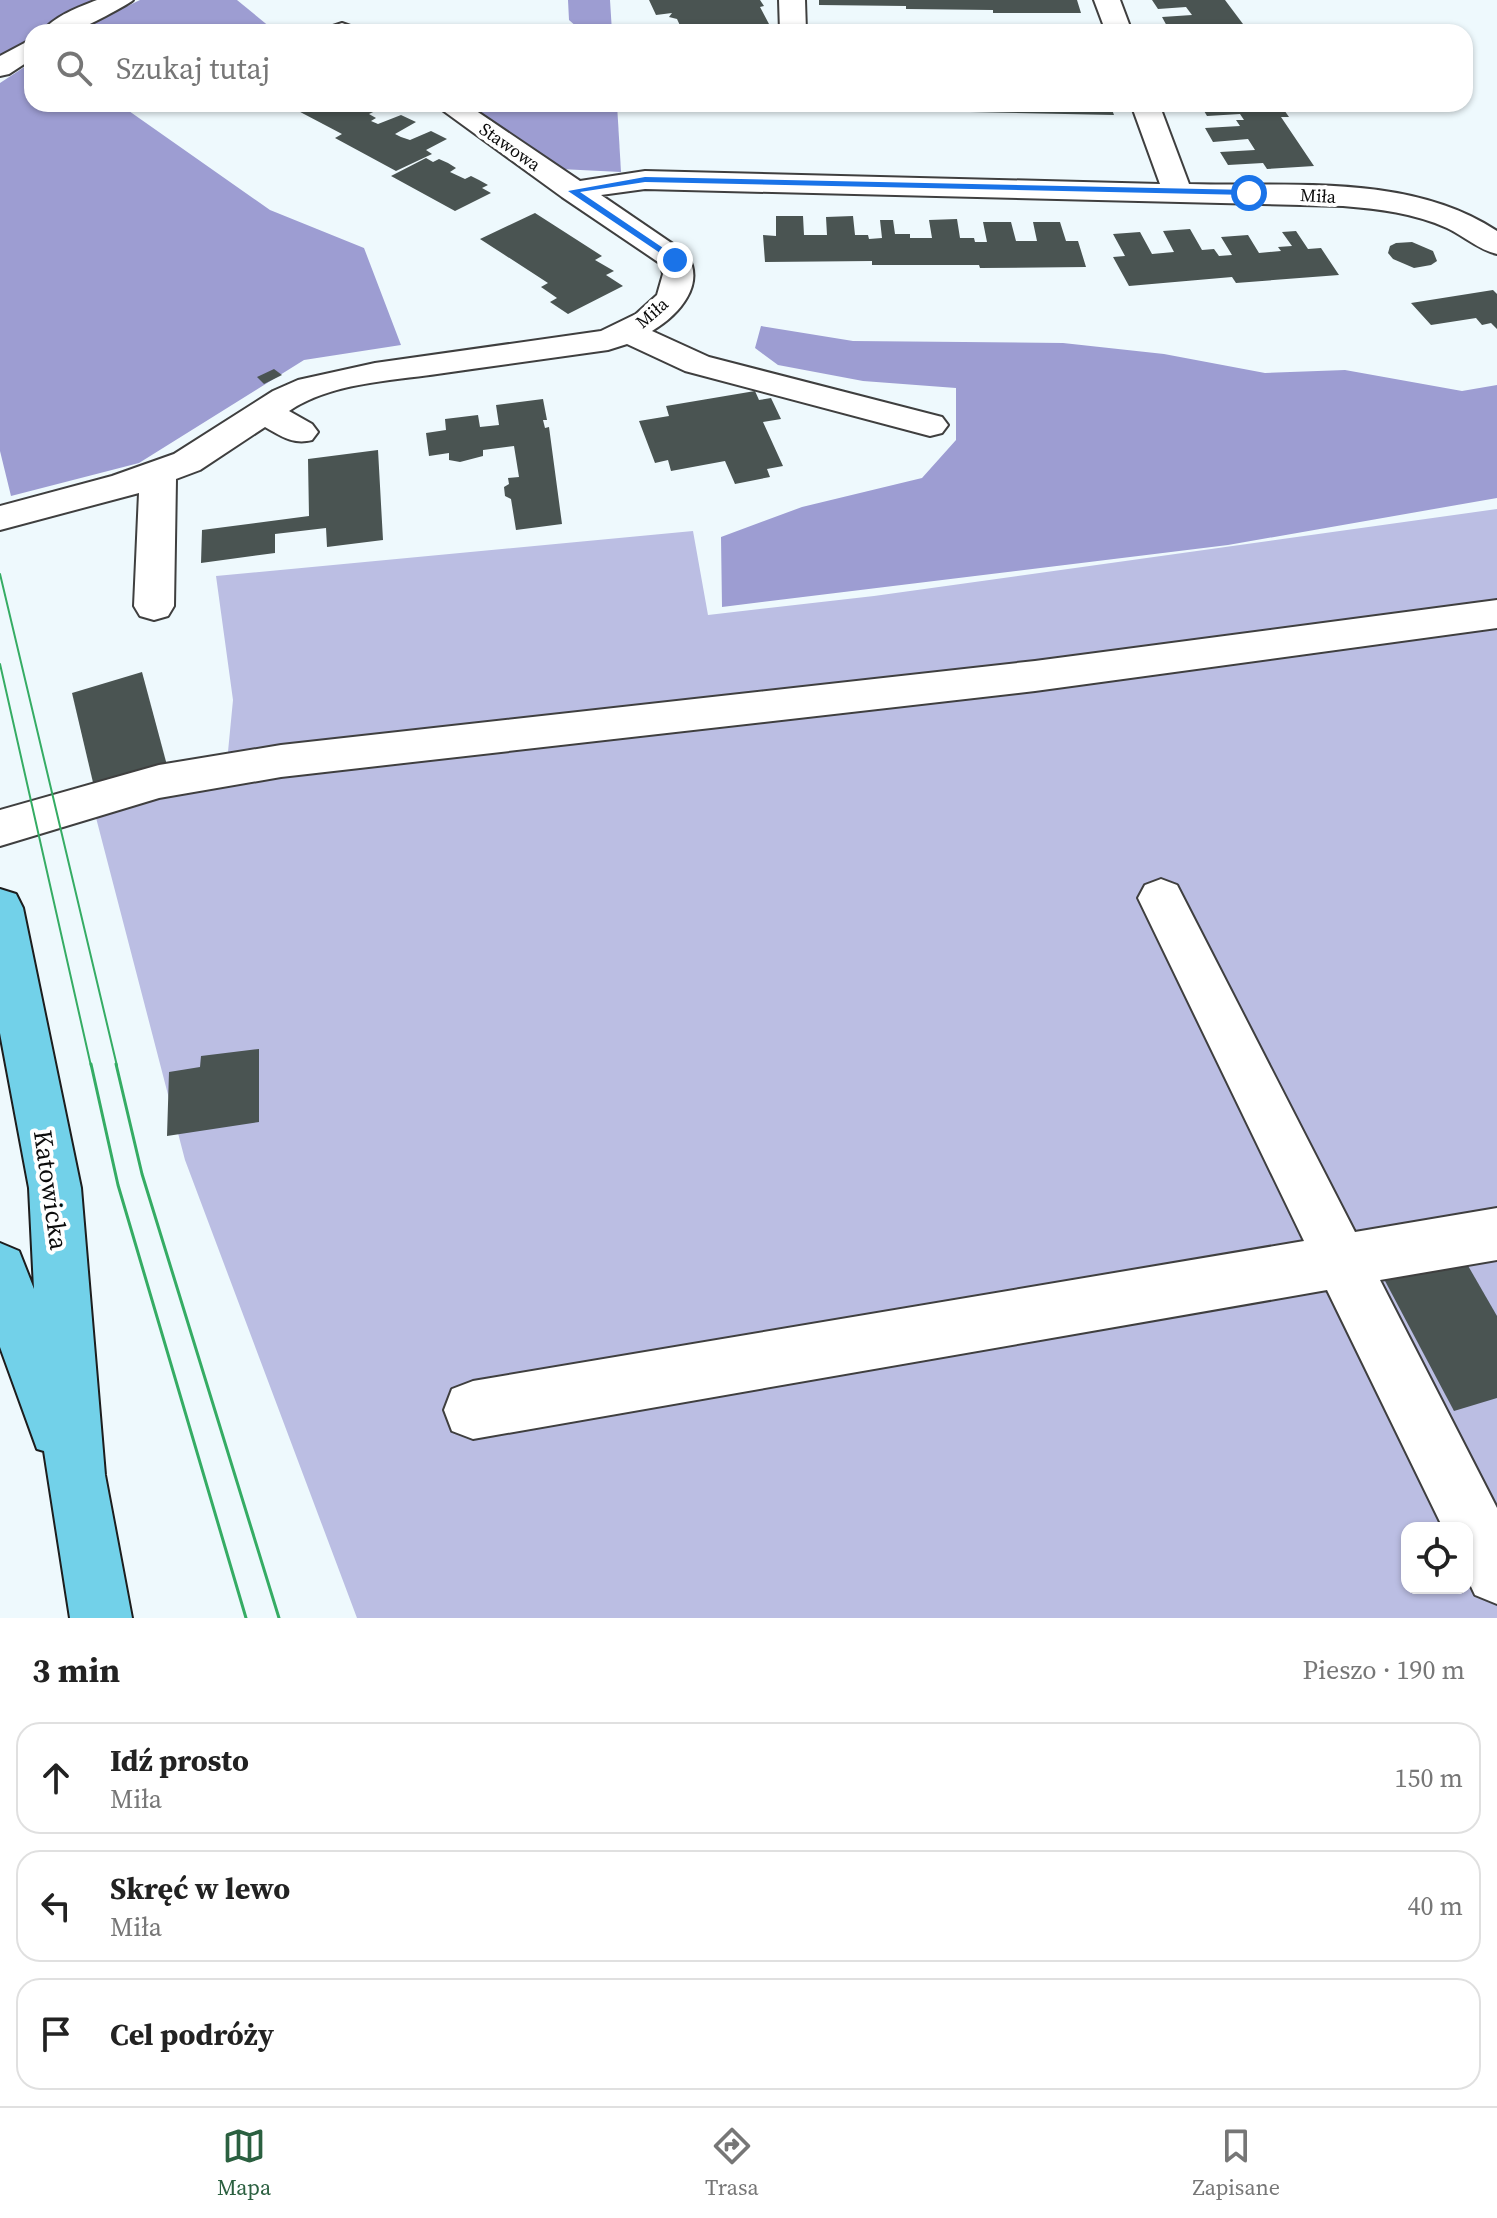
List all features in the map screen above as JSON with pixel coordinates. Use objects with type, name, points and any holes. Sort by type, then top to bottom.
[{"type":"main road","name":"Katowicka","points":[[0,908],[55,1188],[75,1475],[101,1618]]},
{"type":"main road","name":"Katowicka","points":[[0,1270],[75,1475]]},
{"type":"street","points":[[69,24],[120,0]]},
{"type":"street","points":[[792,0],[793,24]]},
{"type":"street","points":[[1107,0],[1116,24]]},
{"type":"street","points":[[0,68],[24,52]]},
{"type":"street","name":"Stawowa","points":[[459,112],[572,191]]},
{"type":"street","points":[[1148,112],[1172,171],[1176,192]]},
{"type":"street","name":"Miła","points":[[572,191],[645,180],[1343,197],[1406,203],[1454,218],[1497,245]]},
{"type":"street","name":"Miła","points":[[0,518],[158,474],[187,462],[264,412],[310,387],[375,373],[570,346],[629,333],[670,299],[678,286],[679,267],[657,245],[572,191]]},
{"type":"street","points":[[629,333],[697,364],[930,425]]},
{"type":"street","points":[[264,412],[300,432]]},
{"type":"street","points":[[154,606],[158,474]]},
{"type":"street","points":[[0,828],[213,771],[391,748],[927,690],[1253,650],[1497,614]]},
{"type":"street","points":[[1161,898],[1497,1573]]},
{"type":"street","points":[[473,1410],[1319,1262],[1340,1262],[1497,1234]]},
{"type":"shaded area","points":[[0,0],[105,0],[59,24],[24,24],[24,46],[0,62]]},
{"type":"shaded area","points":[[140,0],[237,0],[266,24],[90,24]]},
{"type":"shaded area","points":[[568,0],[610,0],[612,24],[574,24],[569,20]]},
{"type":"shaded area","points":[[24,67],[24,112],[130,112],[270,210],[364,248],[401,345],[304,360],[139,463],[11,496],[0,451],[0,83]]},
{"type":"shaded area","points":[[477,112],[617,112],[621,172],[560,169]]},
{"type":"shaded area","points":[[761,326],[853,341],[1063,343],[1164,354],[1265,373],[1345,370],[1462,391],[1497,385],[1497,498],[1228,545],[722,607],[721,537],[802,507],[922,478],[956,440],[956,388],[863,381],[778,365],[755,348]]},
{"type":"shaded area","points":[[1497,509],[1497,1618],[357,1618],[185,1160],[94,810],[227,762],[233,700],[216,576],[693,531],[708,615],[874,596]]},
{"type":"building","points":[[649,0],[760,0],[764,6],[760,7],[769,24],[679,24],[677,19],[669,17],[672,13],[656,15]]},
{"type":"building","points":[[819,0],[1077,0],[1081,13],[993,13],[993,10],[906,9],[906,6],[819,5]]},
{"type":"building","points":[[1152,0],[1225,0],[1243,24],[1166,24],[1162,17],[1192,15],[1186,7],[1158,9]]},
{"type":"building","points":[[300,112],[373,112],[369,114],[376,118],[371,121],[378,124],[401,115],[416,122],[395,134],[410,140],[431,131],[447,139],[426,150],[432,154],[396,171],[335,138],[342,134]]},
{"type":"building","points":[[971,112],[1113,112],[1114,115]]},
{"type":"building","points":[[1205,112],[1286,112],[1289,117],[1281,117],[1314,166],[1267,169],[1263,163],[1228,165],[1220,152],[1255,150],[1248,139],[1213,142],[1205,128],[1240,126],[1236,120],[1244,120],[1240,114],[1207,116]]},
{"type":"building","points":[[426,158],[448,163],[456,168],[450,172],[465,179],[471,176],[479,180],[488,185],[482,188],[491,193],[455,211],[391,176]]},
{"type":"building","points":[[535,213],[602,256],[595,260],[614,271],[606,275],[623,286],[568,314],[550,302],[557,298],[541,287],[548,283],[480,239]]},
{"type":"building","points":[[776,216],[803,216],[804,235],[827,235],[826,217],[853,216],[855,235],[868,235],[869,239],[882,238],[880,220],[893,220],[895,234],[932,238],[929,220],[957,219],[960,238],[974,238],[975,242],[987,242],[983,222],[1011,222],[1016,241],[1037,241],[1033,222],[1060,222],[1066,241],[1078,241],[1086,267],[872,265],[872,261],[765,262],[763,235],[776,236]]},
{"type":"building","points":[[1190,229],[1202,250],[1214,249],[1219,256],[1232,255],[1221,237],[1248,235],[1259,253],[1281,251],[1278,247],[1292,246],[1282,232],[1296,231],[1308,249],[1321,248],[1339,275],[1236,283],[1232,277],[1129,286],[1113,257],[1125,256],[1113,234],[1140,232],[1152,254],[1174,252],[1163,231]]},
{"type":"building","points":[[1412,242],[1433,251],[1437,261],[1414,268],[1393,259],[1388,253],[1390,246],[1396,243]]},
{"type":"building","points":[[1493,290],[1497,294],[1497,329],[1491,323],[1482,325],[1476,318],[1431,325],[1411,303]]},
{"type":"building","points":[[274,369],[282,375],[264,384],[257,377]]},
{"type":"building","points":[[755,391],[759,400],[771,398],[781,419],[763,422],[783,466],[767,469],[770,477],[735,484],[725,461],[671,471],[668,460],[655,463],[639,421],[669,416],[666,406]]},
{"type":"building","points":[[543,399],[547,420],[543,420],[545,428],[549,427],[562,524],[516,530],[511,499],[505,496],[504,487],[509,484],[508,478],[519,477],[514,446],[483,450],[483,456],[460,462],[449,460],[449,453],[429,456],[426,433],[446,430],[445,419],[478,415],[480,427],[499,425],[496,405]]},
{"type":"building","points":[[378,450],[383,540],[327,547],[326,528],[275,534],[275,553],[201,563],[202,530],[309,516],[308,459]]},
{"type":"building","points":[[142,672],[168,769],[95,791],[72,693]]},
{"type":"building","points":[[259,1049],[259,1122],[167,1136],[169,1072],[200,1067],[201,1056]]},
{"type":"building","points":[[1463,1257],[1497,1316],[1497,1398],[1454,1411],[1384,1279]]},
{"type":"tram line","points":[[0,574],[117,1066]]},
{"type":"tram line","points":[[0,664],[91,1066]]},
{"type":"tram line","points":[[91,1064],[118,1185],[246,1618]]},
{"type":"tram line","points":[[116,1064],[142,1174],[279,1618]]},
{"type":"route","points":[[675,260],[611,214],[572,191],[600,184],[645,180],[1249,193]]}]
